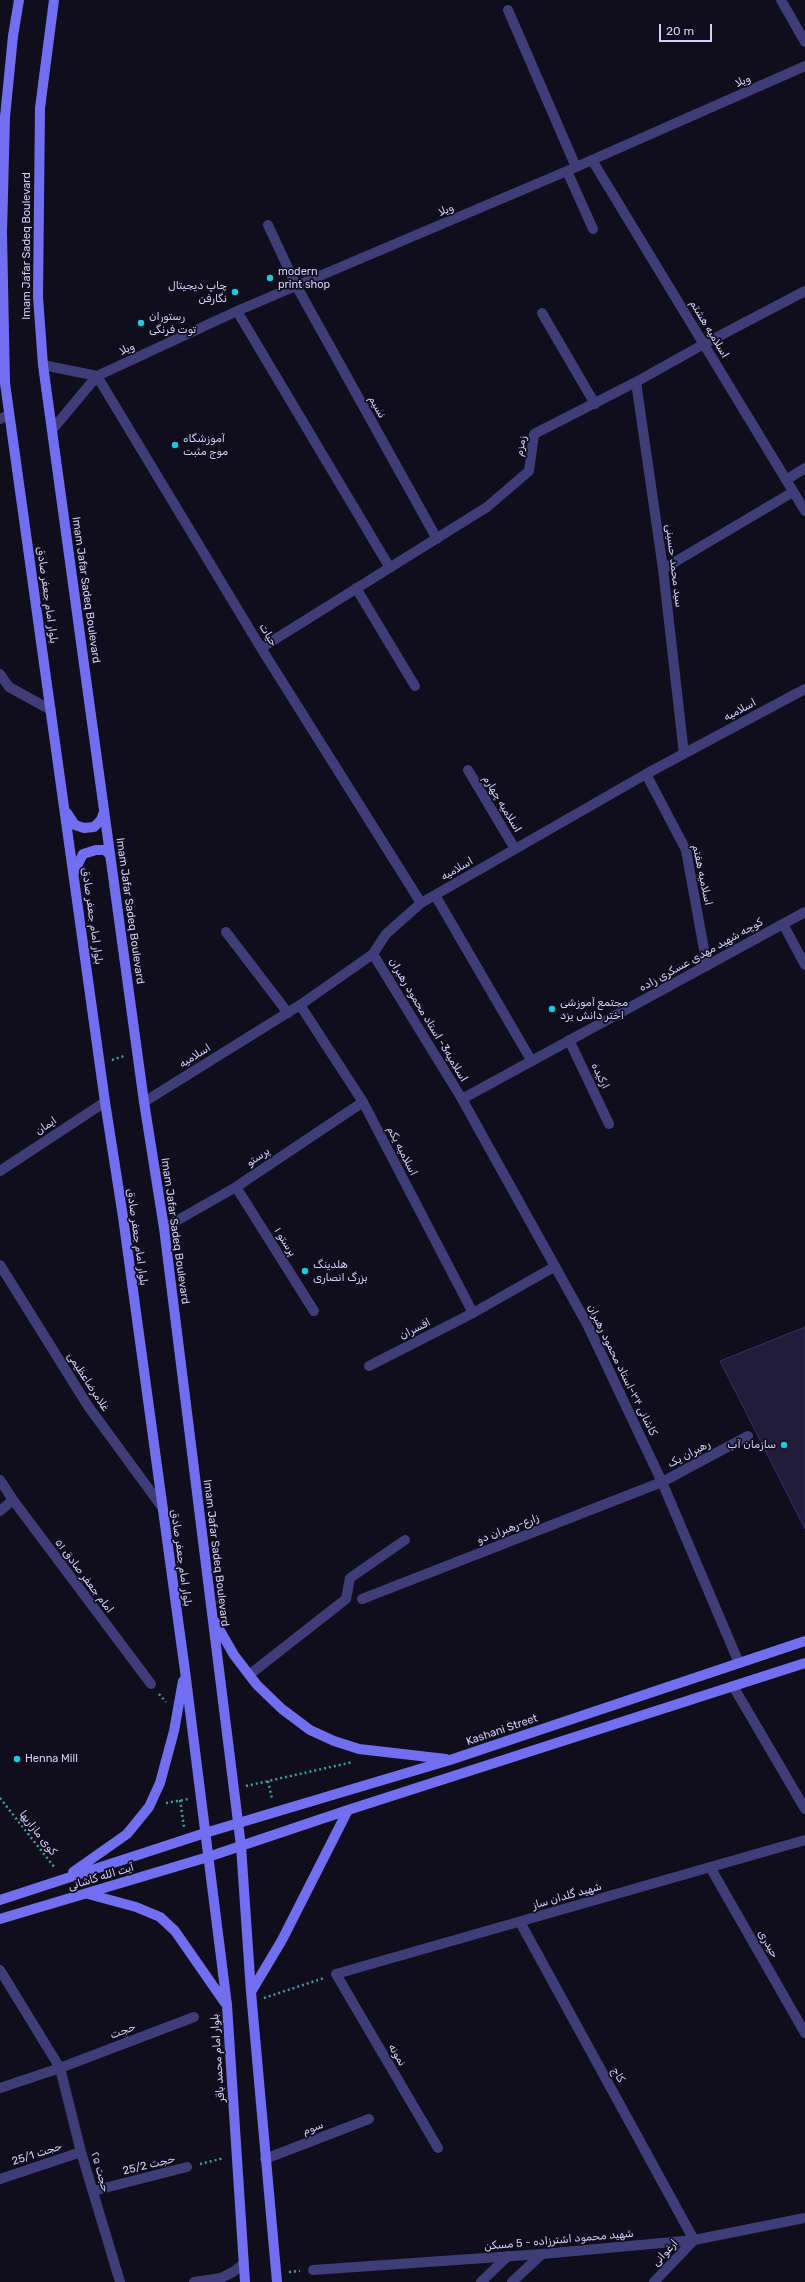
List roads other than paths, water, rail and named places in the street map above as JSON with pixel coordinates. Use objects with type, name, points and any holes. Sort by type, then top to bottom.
[{"type":"main road","name":"بلوار امام جعفر صادق","points":[[19,0],[3,115],[2,381],[5,417],[51,710],[105,1102],[123,1217],[185,1671],[204,1833]]},
{"type":"main road","name":"Imam Jafar Sadeq Boulevard","points":[[54,0],[40,108],[38,297],[43,365],[144,1102],[164,1228],[238,1823]]},
{"type":"main road","points":[[65,810],[75,825],[84,828],[94,827],[101,820],[104,812]]},
{"type":"main road","points":[[74,872],[83,854],[96,850],[105,850],[110,854]]},
{"type":"main road","points":[[212,1617],[234,1655],[249,1675],[282,1709],[310,1730],[334,1741],[359,1749],[450,1760]]},
{"type":"main road","name":"Kashani Street","points":[[204,1833],[450,1760],[805,1641]]},
{"type":"main road","points":[[208,1857],[348,1810],[805,1663]]},
{"type":"main road","points":[[63,1878],[127,1834],[149,1807],[160,1783],[174,1731],[185,1671]]},
{"type":"main road","points":[[251,1997],[282,1940],[348,1810]]},
{"type":"main road","points":[[238,1823],[241,1846],[251,1997],[276,2277]]},
{"type":"main road","name":"بلوار امام محمد باقر","points":[[204,1833],[227,2005],[245,2282]]},
{"type":"main road","name":"آیت الله کاشانی","points":[[0,1900],[63,1878],[204,1833]]},
{"type":"main road","name":"آیت الله کاشانی","points":[[0,1919],[208,1857]]},
{"type":"main road","points":[[88,1894],[136,1907],[160,1917],[175,1931],[227,2005]]},
{"type":"street","points":[[781,0],[805,42]]},
{"type":"street","points":[[508,10],[571,169],[593,229]]},
{"type":"street","name":"ویلا","points":[[52,430],[97,376],[237,311],[592,160],[805,66]]},
{"type":"street","name":"اسلامیه هشتم","points":[[592,160],[805,511]]},
{"type":"street","name":"نسیم","points":[[268,225],[297,286],[437,539]]},
{"type":"street","name":"زمزم","points":[[261,648],[487,507],[529,471],[534,434],[595,404],[805,291]]},
{"type":"street","points":[[237,311],[390,568]]},
{"type":"street","points":[[542,314],[595,404]]},
{"type":"street","points":[[43,365],[97,376]]},
{"type":"street","name":"حیات","points":[[97,376],[261,648],[421,903]]},
{"type":"street","name":"سید محمد حسینی","points":[[636,382],[663,570],[684,754]]},
{"type":"street","points":[[786,480],[805,468]]},
{"type":"street","points":[[663,570],[793,492]]},
{"type":"street","points":[[356,588],[415,686]]},
{"type":"street","points":[[0,674],[9,687],[51,710]]},
{"type":"street","name":"اسلامیه","points":[[144,1102],[288,1013],[373,954],[386,934],[421,903],[646,774],[805,689]]},
{"type":"street","name":"اسلامیه چهارم","points":[[468,770],[515,849]]},
{"type":"street","name":"اسلامیه هفتم","points":[[646,774],[686,850],[707,966]]},
{"type":"street","points":[[435,895],[531,1060]]},
{"type":"street","name":"کوچه شهید مهدی عسکری زاده","points":[[462,1099],[531,1060],[805,912]]},
{"type":"street","points":[[783,924],[805,965]]},
{"type":"street","points":[[226,932],[288,1013]]},
{"type":"street","name":"اسلامیه3- استاد محمود رهبران","points":[[373,954],[462,1099]]},
{"type":"street","name":"اسلامیه یکم","points":[[300,1005],[363,1102],[473,1313]]},
{"type":"street","name":"ارکیده","points":[[569,1040],[610,1124]]},
{"type":"street","name":"کاشانی ۳۴-استاد محمود رهبران","points":[[462,1099],[587,1324],[662,1482],[739,1663]]},
{"type":"street","name":"ایمان","points":[[0,1171],[105,1102]]},
{"type":"street","name":"پرستو","points":[[164,1228],[236,1187],[363,1102]]},
{"type":"street","name":"پرستو ۱","points":[[236,1187],[314,1311]]},
{"type":"street","name":"غلامرضاعظیمی","points":[[0,1265],[88,1406],[162,1507]]},
{"type":"street","name":"افسران","points":[[369,1366],[473,1313],[554,1267]]},
{"type":"street","name":"رهبران یک","points":[[662,1482],[748,1436]]},
{"type":"street","name":"امام جعفر صادق ۵۱","points":[[0,1480],[13,1500],[151,1684]]},
{"type":"street","name":"زارع-رهبران دو","points":[[362,1599],[662,1482]]},
{"type":"street","points":[[0,1511],[13,1500]]},
{"type":"street","points":[[249,1675],[346,1599],[350,1578],[406,1540]]},
{"type":"street","points":[[733,1686],[805,1809]]},
{"type":"street","name":"شهید گلدان ساز","points":[[336,1974],[805,1840]]},
{"type":"street","name":"حیدری","points":[[710,1867],[805,2033]]},
{"type":"street","name":"کاج","points":[[520,1922],[694,2240]]},
{"type":"street","points":[[0,1970],[60,2068]]},
{"type":"street","name":"نمونه","points":[[336,1974],[438,2148]]},
{"type":"street","name":"حجت","points":[[0,2088],[60,2068],[194,2017]]},
{"type":"street","name":"حجت ۲۵","points":[[60,2068],[81,2152],[120,2282]]},
{"type":"street","name":"سوم","points":[[265,2159],[370,2119]]},
{"type":"street","name":"حجت 25/1","points":[[0,2179],[81,2152]]},
{"type":"street","name":"حجت 25/2","points":[[93,2192],[188,2167]]},
{"type":"street","name":"شهید محمود اشترزاده - 5 مسکن","points":[[313,2270],[542,2254],[694,2240],[805,2218]]},
{"type":"street","name":"ارغوانی","points":[[654,2282],[694,2240]]},
{"type":"street","points":[[512,2282],[542,2254]]},
{"type":"street","points":[[481,2282],[508,2256]]},
{"type":"street","points":[[194,2282],[221,2278],[233,2272],[244,2263]]},
{"type":"place","name":"modern print shop","points":[[270,278]]},
{"type":"place","name":"چاپ دیجیتال نگارفن","points":[[235,292]]},
{"type":"place","name":"رستوران توت فرنگی","points":[[141,323]]},
{"type":"place","name":"آموزشگاه موج مثبت","points":[[175,445]]},
{"type":"place","name":"مجتمع آموزشی اختر دانش یزد","points":[[552,1009]]},
{"type":"place","name":"هلدینگ بزرگ انصاری","points":[[305,1271]]},
{"type":"place","name":"سازمان آب","points":[[784,1445]]},
{"type":"place","name":"Henna Mill","points":[[17,1759]]}]
